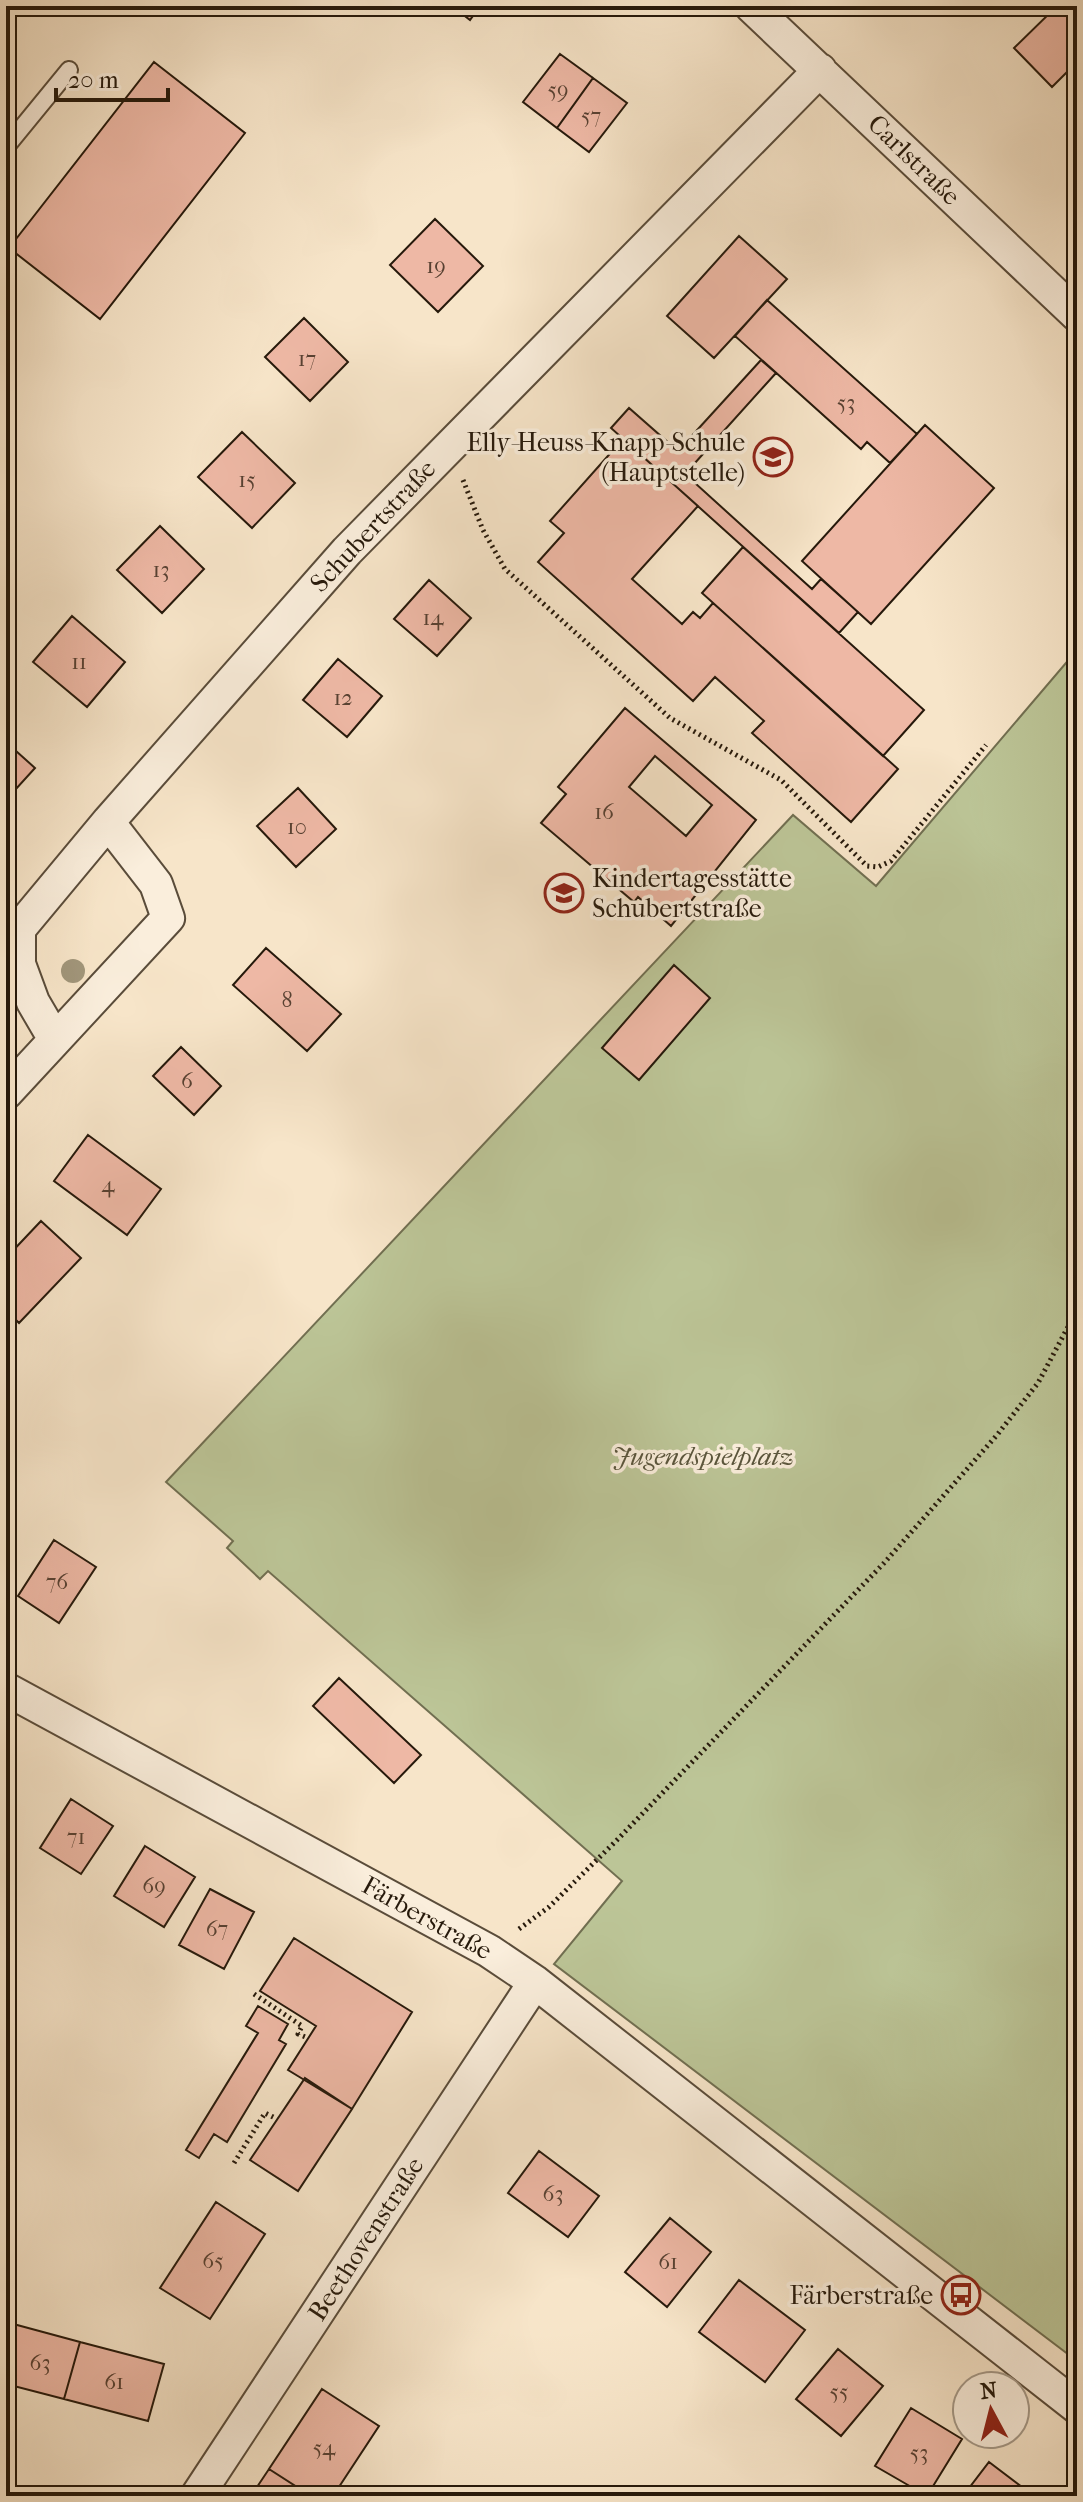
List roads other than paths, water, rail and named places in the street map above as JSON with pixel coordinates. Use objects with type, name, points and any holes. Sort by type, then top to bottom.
[{"type":"street","name":"Carlstraße","points":[[751,6],[1077,315]]},
{"type":"street","name":"Schubertstraße","points":[[54,1038],[33,1002],[19,964],[19,929],[108,822],[347,551],[820,70]]},
{"type":"street","points":[[6,1093],[168,918],[156,884],[108,822]]},
{"type":"street","name":"Färberstraße","points":[[6,1689],[489,1951],[535,1982],[1077,2407]]},
{"type":"street","name":"Beethovenstraße","points":[[197,2496],[535,1982]]},
{"type":"lane","points":[[6,147],[69,70]]},
{"type":"place","name":"Elly-Heuss-Knapp-Schule (Hauptstelle)","points":[[773,457]]},
{"type":"place","name":"Kindertagesstätte Schubertstraße","points":[[564,893]]},
{"type":"place","name":"Färberstraße","points":[[961,2295]]},
{"type":"park label","name":"Jugendspielplatz","points":[[703,1456]]}]
